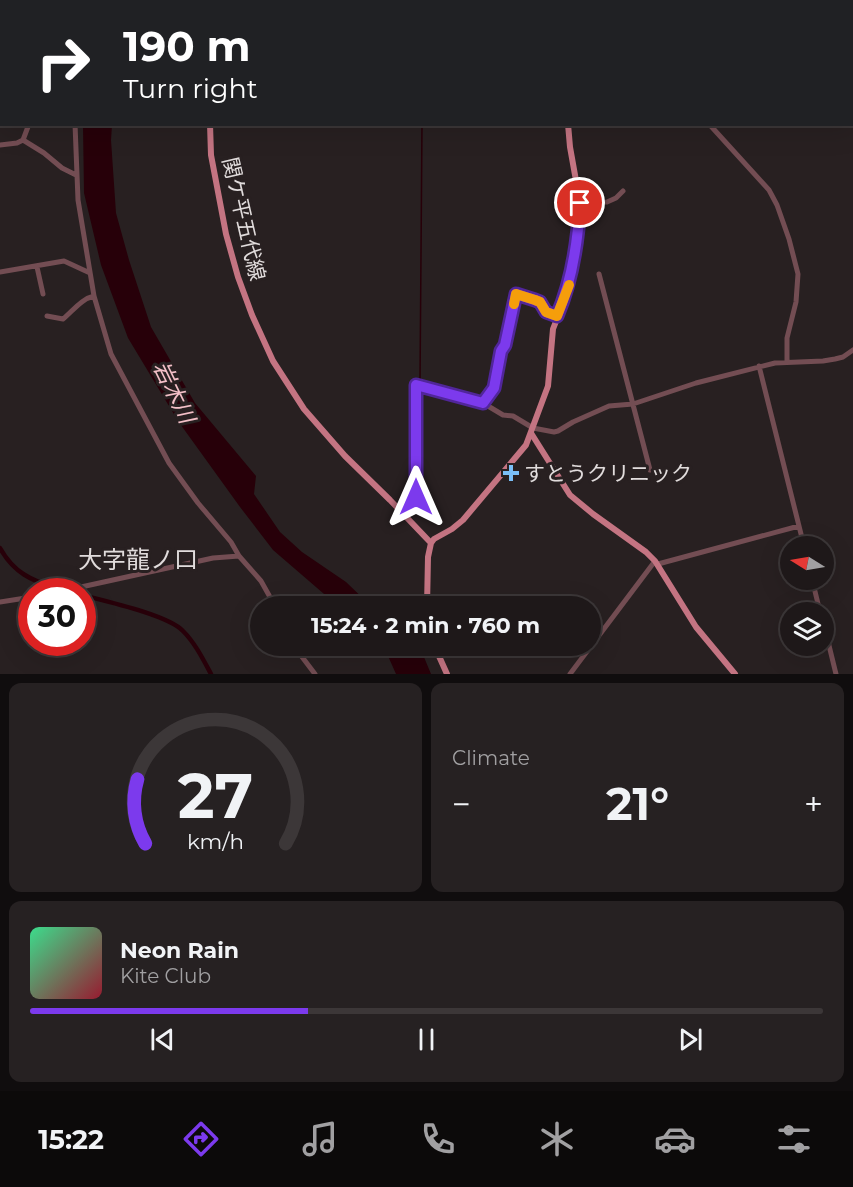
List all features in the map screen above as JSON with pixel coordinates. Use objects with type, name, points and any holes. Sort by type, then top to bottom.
[{"type":"main road","name":"関ケ平五代線","points":[[210,126],[212,155],[226,234],[252,315],[273,361],[304,409],[338,448],[431,543]]},
{"type":"main road","points":[[427,596],[428,556],[431,543],[463,520],[523,449],[548,386],[552,335],[569,285],[580,203],[568,126]]},
{"type":"main road","points":[[532,431],[570,495],[657,562],[696,627],[735,674]]},
{"type":"main road","points":[[439,656],[447,674]]},
{"type":"street","points":[[0,145],[23,140],[28,126]]},
{"type":"street","points":[[75,126],[78,200],[94,296],[111,354],[169,464],[231,542],[239,556],[261,581],[269,596]]},
{"type":"street","points":[[712,126],[769,190],[789,239],[798,274],[796,302],[787,338],[787,362]]},
{"type":"street","points":[[23,140],[62,168],[76,175]]},
{"type":"street","points":[[580,203],[607,202],[616,198],[623,191]]},
{"type":"street","points":[[0,271],[64,261],[90,273]]},
{"type":"street","points":[[37,267],[44,294]]},
{"type":"street","points":[[599,274],[650,470]]},
{"type":"street","points":[[483,403],[494,388],[516,294],[540,302],[546,312],[557,316]]},
{"type":"street","points":[[47,316],[63,319],[87,298],[94,296]]},
{"type":"street","points":[[416,497],[416,385],[483,403],[503,415],[513,416],[532,431],[554,432],[609,406],[633,404],[696,383],[759,366],[835,359],[853,350]]},
{"type":"street","points":[[759,366],[801,536]]},
{"type":"street","points":[[570,674],[657,562],[798,526]]},
{"type":"street","points":[[96,584],[213,558],[239,556]]},
{"type":"street","points":[[0,602],[18,599]]},
{"type":"street","points":[[301,656],[315,674]]},
{"type":"street","points":[[832,656],[836,674]]},
{"type":"water","name":"岩木川","points":[[83,126],[112,126],[116,213],[129,260],[151,327],[195,403],[256,476],[254,494],[280,532],[302,552],[346,582],[361,596],[326,596],[273,550],[178,421],[128,338],[101,265],[84,193]]},
{"type":"water","points":[[388,656],[424,656],[431,674],[396,674]]},
{"type":"waterway","points":[[420,383],[422,126]]},
{"type":"waterway","points":[[420,388],[420,502],[422,512]]},
{"type":"waterway","points":[[0,548],[17,570],[32,578]]},
{"type":"waterway","points":[[96,599],[136,609],[175,625],[191,641],[211,674]]},
{"type":"slow traffic","points":[[514,304],[516,294],[540,302],[546,312],[557,316],[569,285]]},
{"type":"place","name":"すとうクリニック","points":[[511,473]]},
{"type":"district","name":"大字龍ノ口","points":[[138,559]]},
{"type":"route","points":[[416,497],[416,385],[483,403],[494,388],[516,294],[540,302],[546,312],[557,316],[569,285],[580,203]]}]
